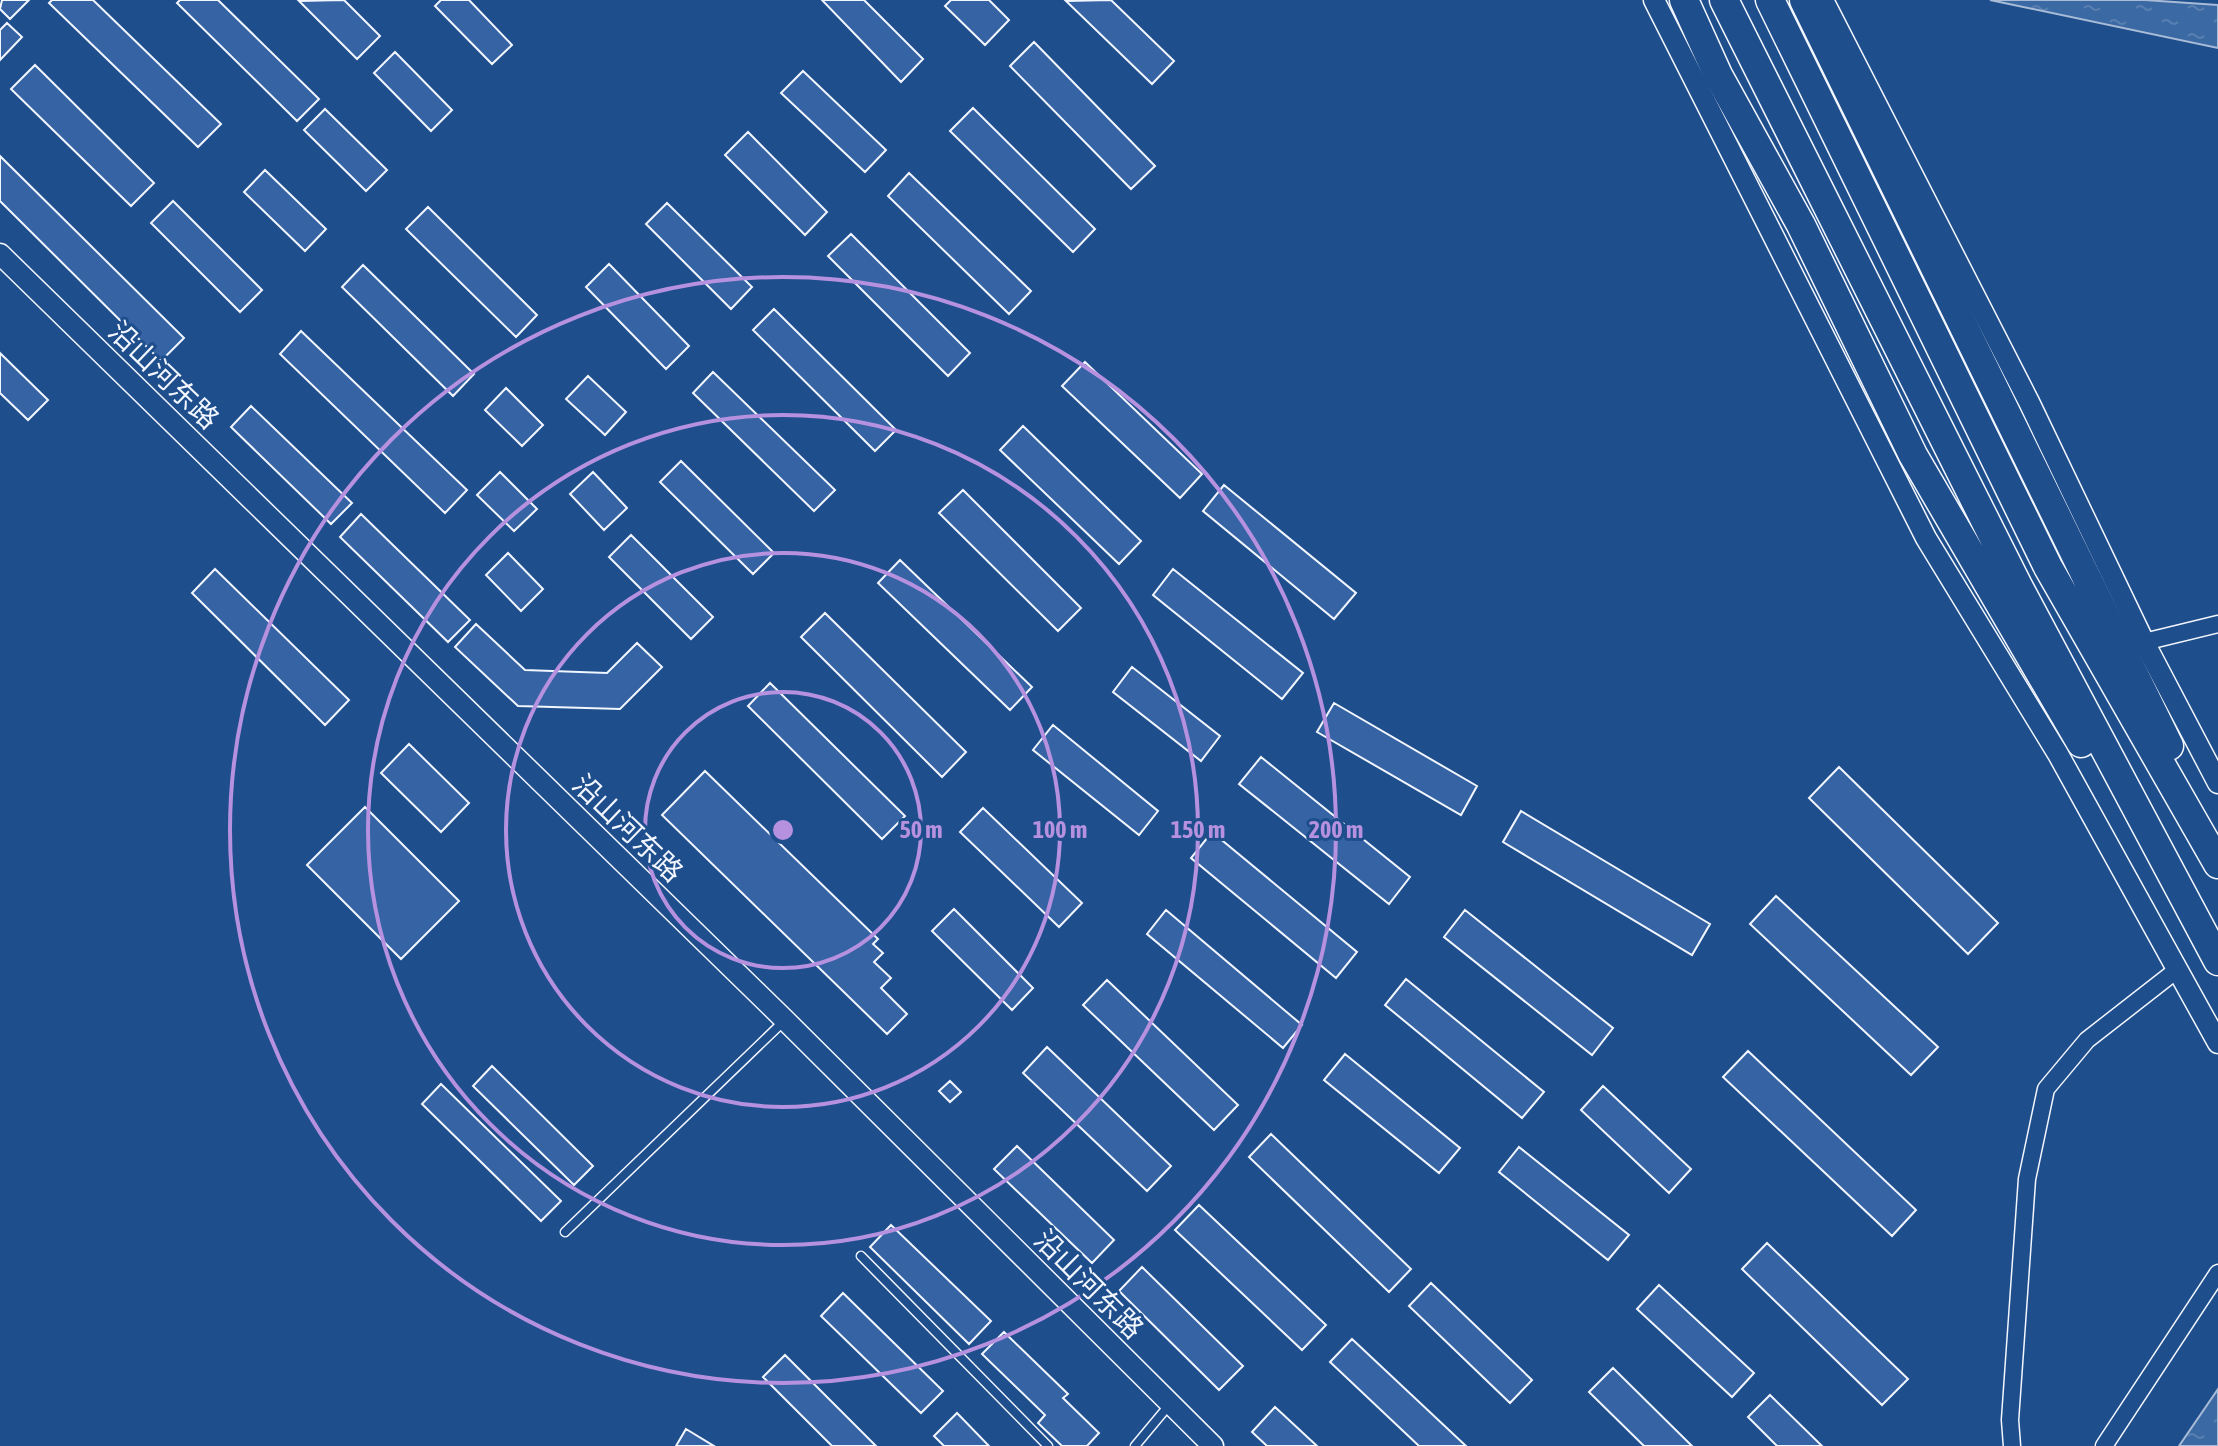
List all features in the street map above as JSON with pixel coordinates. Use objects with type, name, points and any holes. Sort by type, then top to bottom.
[{"type":"highway","points":[[1684,0],[1718,75],[1801,225],[1913,455],[2080,741],[2191,913]]},
{"type":"highway","points":[[1724,0],[2017,584],[2218,961]]},
{"type":"highway","points":[[1770,0],[2048,567],[2218,864]]},
{"type":"highway","points":[[1804,0],[2146,695],[2218,856]]},
{"type":"street","points":[[1654,0],[1926,538],[2058,754],[2218,1043]]},
{"type":"street","points":[[1823,0],[2029,402],[2144,642],[2218,783]]},
{"type":"street","name":"沿山河东路","points":[[0,254],[785,1020],[1213,1446]]},
{"type":"street","points":[[2144,642],[2218,624]]},
{"type":"street","points":[[2012,1446],[2010,1420],[2027,1179],[2046,1089],[2087,1040],[2178,969]]},
{"type":"street","points":[[2104,1446],[2218,1273]]},
{"type":"lane","points":[[565,1232],[785,1020]]},
{"type":"lane","points":[[861,1256],[981,1374],[1048,1446]]},
{"type":"lane","points":[[1135,1446],[1170,1404]]},
{"type":"water","points":[[1990,0],[2145,0],[2218,5],[2218,48]]},
{"type":"water","points":[[2218,1389],[2218,1446],[2179,1446]]},
{"type":"building","points":[[2,0],[29,0],[10,19],[0,9]]},
{"type":"building","points":[[52,0],[93,0],[221,124],[198,147],[49,3]]},
{"type":"building","points":[[180,0],[218,0],[319,99],[297,121],[177,3]]},
{"type":"building","points":[[344,0],[380,36],[357,59],[299,1]]},
{"type":"building","points":[[441,0],[469,0],[512,45],[492,64],[435,6]]},
{"type":"building","points":[[822,0],[864,0],[923,59],[901,82]]},
{"type":"building","points":[[951,0],[989,0],[1009,20],[985,45],[945,6]]},
{"type":"building","points":[[1111,0],[1174,61],[1152,84],[1066,1]]},
{"type":"building","points":[[7,23],[22,37],[0,60],[0,30]]},
{"type":"building","points":[[1034,42],[1155,166],[1131,189],[1010,66]]},
{"type":"building","points":[[395,52],[452,110],[431,131],[374,73]]},
{"type":"building","points":[[35,65],[154,183],[131,206],[11,89]]},
{"type":"building","points":[[803,71],[886,150],[865,172],[781,93]]},
{"type":"building","points":[[973,108],[1095,229],[1073,252],[950,131]]},
{"type":"building","points":[[325,109],[387,170],[366,191],[304,130]]},
{"type":"building","points":[[748,132],[827,212],[805,235],[725,155]]},
{"type":"building","points":[[0,156],[184,338],[161,361],[0,201]]},
{"type":"building","points":[[265,170],[326,229],[305,251],[244,192]]},
{"type":"building","points":[[909,173],[1031,291],[1009,314],[888,196]]},
{"type":"building","points":[[173,201],[262,290],[240,312],[151,223]]},
{"type":"building","points":[[667,203],[752,287],[731,309],[646,224]]},
{"type":"building","points":[[428,207],[537,315],[516,337],[406,229]]},
{"type":"building","points":[[851,234],[970,353],[948,376],[828,256]]},
{"type":"building","points":[[609,264],[689,346],[666,369],[586,287]]},
{"type":"building","points":[[363,265],[474,374],[453,396],[342,287]]},
{"type":"building","points":[[774,309],[896,430],[875,451],[753,330]]},
{"type":"building","points":[[301,331],[467,490],[445,513],[280,354]]},
{"type":"building","points":[[0,353],[48,400],[28,420],[0,393]]},
{"type":"building","points":[[1085,362],[1202,474],[1180,498],[1062,386]]},
{"type":"building","points":[[713,372],[835,490],[814,511],[693,393]]},
{"type":"building","points":[[588,376],[626,412],[605,435],[566,399]]},
{"type":"building","points":[[506,388],[543,425],[522,446],[485,410]]},
{"type":"building","points":[[251,406],[352,503],[331,524],[231,427]]},
{"type":"building","points":[[1023,426],[1141,541],[1119,564],[1000,450]]},
{"type":"building","points":[[681,461],[774,553],[753,574],[660,482]]},
{"type":"building","points":[[500,472],[537,509],[514,531],[477,495]]},
{"type":"building","points":[[593,472],[627,508],[604,530],[570,494]]},
{"type":"building","points":[[1224,485],[1356,593],[1334,619],[1203,511]]},
{"type":"building","points":[[963,490],[1081,608],[1058,631],[939,513]]},
{"type":"building","points":[[361,514],[470,620],[448,642],[340,537]]},
{"type":"building","points":[[631,535],[713,617],[691,639],[609,557]]},
{"type":"building","points":[[508,553],[543,589],[521,611],[486,575]]},
{"type":"building","points":[[900,560],[1032,687],[1010,710],[878,583]]},
{"type":"building","points":[[215,569],[349,700],[325,725],[192,593]]},
{"type":"building","points":[[1173,569],[1303,673],[1282,699],[1153,595]]},
{"type":"building","points":[[825,613],[966,752],[942,777],[801,637]]},
{"type":"building","points":[[476,624],[525,670],[607,673],[637,643],[662,667],[620,709],[518,706],[455,647]]},
{"type":"building","points":[[1132,667],[1220,736],[1201,761],[1113,692]]},
{"type":"building","points":[[770,683],[905,816],[882,839],[748,706]]},
{"type":"building","points":[[1334,703],[1477,786],[1461,815],[1317,732]]},
{"type":"building","points":[[1053,725],[1158,811],[1139,835],[1033,750]]},
{"type":"building","points":[[409,744],[469,803],[441,832],[381,773]]},
{"type":"building","points":[[1261,757],[1410,877],[1389,904],[1239,784]]},
{"type":"building","points":[[1839,767],[1998,923],[1968,954],[1809,798]]},
{"type":"building","points":[[705,771],[878,939],[873,944],[883,953],[874,962],[891,978],[881,988],[907,1014],[887,1034],[662,815]]},
{"type":"building","points":[[365,807],[459,901],[401,959],[307,865]]},
{"type":"building","points":[[983,808],[1082,903],[1059,927],[960,832]]},
{"type":"building","points":[[1521,811],[1710,924],[1692,955],[1503,842]]},
{"type":"building","points":[[1212,832],[1357,952],[1336,978],[1191,858]]},
{"type":"building","points":[[1776,896],[1938,1047],[1911,1075],[1750,924]]},
{"type":"building","points":[[954,909],[1033,988],[1012,1010],[932,931]]},
{"type":"building","points":[[1166,910],[1302,1025],[1283,1048],[1147,934]]},
{"type":"building","points":[[1465,910],[1613,1028],[1592,1055],[1444,937]]},
{"type":"building","points":[[1406,979],[1544,1092],[1522,1118],[1385,1005]]},
{"type":"building","points":[[1107,980],[1238,1105],[1214,1130],[1083,1005]]},
{"type":"building","points":[[1047,1047],[1171,1166],[1147,1191],[1023,1073]]},
{"type":"building","points":[[1748,1051],[1916,1210],[1892,1236],[1723,1077]]},
{"type":"building","points":[[1345,1054],[1460,1148],[1439,1173],[1324,1080]]},
{"type":"building","points":[[492,1066],[593,1166],[574,1185],[473,1086]]},
{"type":"building","points":[[950,1081],[961,1092],[950,1102],[939,1091]]},
{"type":"building","points":[[441,1084],[561,1201],[541,1221],[422,1104]]},
{"type":"building","points":[[1603,1086],[1691,1169],[1669,1193],[1581,1110]]},
{"type":"building","points":[[1271,1134],[1411,1269],[1389,1292],[1249,1157]]},
{"type":"building","points":[[1017,1146],[1114,1240],[1092,1263],[994,1169]]},
{"type":"building","points":[[1519,1147],[1629,1235],[1608,1260],[1499,1172]]},
{"type":"building","points":[[1199,1205],[1326,1325],[1302,1350],[1175,1230]]},
{"type":"building","points":[[891,1225],[991,1321],[969,1344],[870,1247]]},
{"type":"building","points":[[1767,1243],[1908,1379],[1882,1405],[1742,1269]]},
{"type":"building","points":[[1142,1267],[1243,1366],[1219,1390],[1119,1291]]},
{"type":"building","points":[[1431,1283],[1532,1380],[1510,1403],[1409,1306]]},
{"type":"building","points":[[1659,1285],[1754,1373],[1732,1397],[1637,1309]]},
{"type":"building","points":[[843,1293],[943,1391],[921,1413],[821,1316]]},
{"type":"building","points":[[1004,1332],[1068,1394],[1063,1398],[1099,1433],[1087,1446],[1062,1446],[1038,1423],[1045,1415],[982,1354]]},
{"type":"building","points":[[1352,1339],[1466,1446],[1419,1446],[1330,1362]]},
{"type":"building","points":[[785,1355],[876,1446],[832,1446],[763,1377]]},
{"type":"building","points":[[1613,1368],[1692,1446],[1644,1446],[1589,1392]]},
{"type":"building","points":[[1770,1395],[1822,1446],[1777,1446],[1748,1417]]},
{"type":"building","points":[[1275,1407],[1317,1446],[1267,1446],[1252,1432]]},
{"type":"building","points":[[957,1413],[989,1446],[944,1446],[934,1436]]},
{"type":"building","points":[[686,1429],[714,1446],[676,1446]]}]
